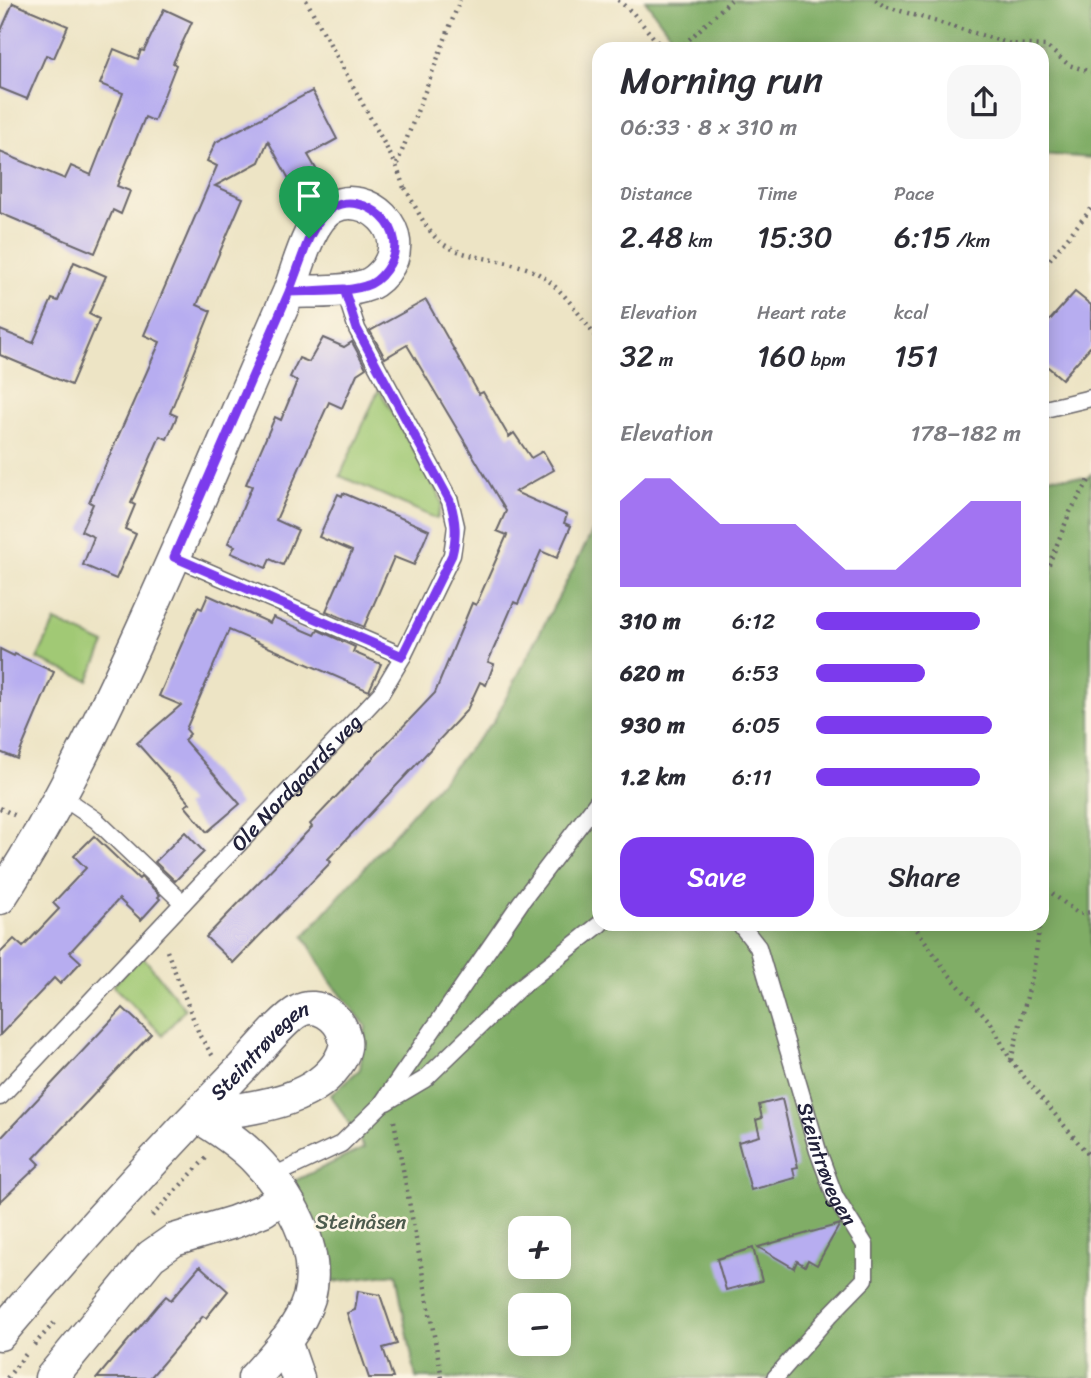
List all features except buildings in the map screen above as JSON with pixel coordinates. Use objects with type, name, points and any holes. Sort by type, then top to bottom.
[{"type":"street","points":[[0,898],[62,797],[132,652],[318,220],[333,207],[362,205],[390,225],[396,238],[396,251],[380,278],[366,286],[289,292]]},
{"type":"street","name":"Steintrøvegen","points":[[0,1334],[62,1261],[197,1116],[229,1082],[298,1011],[307,1008],[319,1010],[336,1018],[346,1045],[328,1077],[292,1096],[270,1103],[197,1116]]},
{"type":"street","points":[[197,1116],[227,1135],[252,1156],[278,1187],[303,1233],[309,1255],[312,1280],[309,1298],[301,1317],[254,1378]]},
{"type":"street","points":[[51,1378],[151,1256],[174,1240],[264,1210],[278,1187]]},
{"type":"street","points":[[285,1341],[298,1378]]},
{"type":"lane","name":"Ole Nordgaards veg","points":[[0,1097],[381,693],[452,555],[456,540],[455,516],[450,501],[357,329],[344,289]]},
{"type":"lane","points":[[1049,408],[1091,398]]},
{"type":"lane","points":[[174,557],[402,656]]},
{"type":"lane","points":[[62,797],[96,820],[183,903]]},
{"type":"lane","points":[[278,1187],[341,1144],[381,1105],[513,913],[592,809]]},
{"type":"lane","points":[[381,1105],[425,1079],[517,990],[592,930]]},
{"type":"lane","name":"Steintrøvegen","points":[[745,931],[758,947],[818,1151],[831,1185],[865,1245],[864,1279],[775,1378]]},
{"type":"path","points":[[306,0],[396,164],[405,188],[435,238],[446,246],[536,273],[564,295],[592,332]]},
{"type":"path","points":[[396,164],[460,0]]},
{"type":"path","points":[[618,0],[657,42]]},
{"type":"path","points":[[686,42],[731,0]]},
{"type":"path","points":[[875,0],[884,6],[1004,42]]},
{"type":"path","points":[[1049,48],[1069,65],[1091,72]]},
{"type":"path","points":[[378,214],[405,188]]},
{"type":"path","points":[[1049,260],[1091,209]]},
{"type":"path","points":[[1049,564],[1070,512],[1091,477]]},
{"type":"path","points":[[1049,890],[1079,914],[1091,912]]},
{"type":"path","points":[[158,930],[200,1036],[229,1082]]},
{"type":"path","points":[[918,931],[946,971],[991,1023],[1011,1060],[1091,1157]]},
{"type":"path","points":[[1011,1060],[1033,973],[1039,931]]},
{"type":"path","points":[[381,1105],[396,1124],[442,1378]]},
{"type":"green space","points":[[645,0],[1091,0],[1091,158],[1049,155],[1049,42],[676,42]]},
{"type":"green space","points":[[379,389],[438,492],[442,504],[437,519],[340,476]]},
{"type":"green space","name":"Steinåsen","points":[[1091,474],[1091,1378],[416,1378],[396,1274],[325,1283],[294,1181],[364,1148],[331,1095],[360,1069],[366,1026],[330,981],[304,936],[494,721],[592,533],[592,931],[1049,931],[1049,476],[1087,478]]},
{"type":"green space","points":[[55,621],[105,644],[88,680],[37,659]]},
{"type":"green space","points":[[141,954],[185,1009],[163,1035],[113,986]]},
{"type":"route","points":[[309,238],[289,292],[344,289],[357,329],[450,501],[455,516],[456,540],[452,555],[402,656],[174,557],[289,292],[366,286],[380,278],[396,251],[396,238],[390,225],[362,205],[333,207],[318,220],[309,238]]}]
